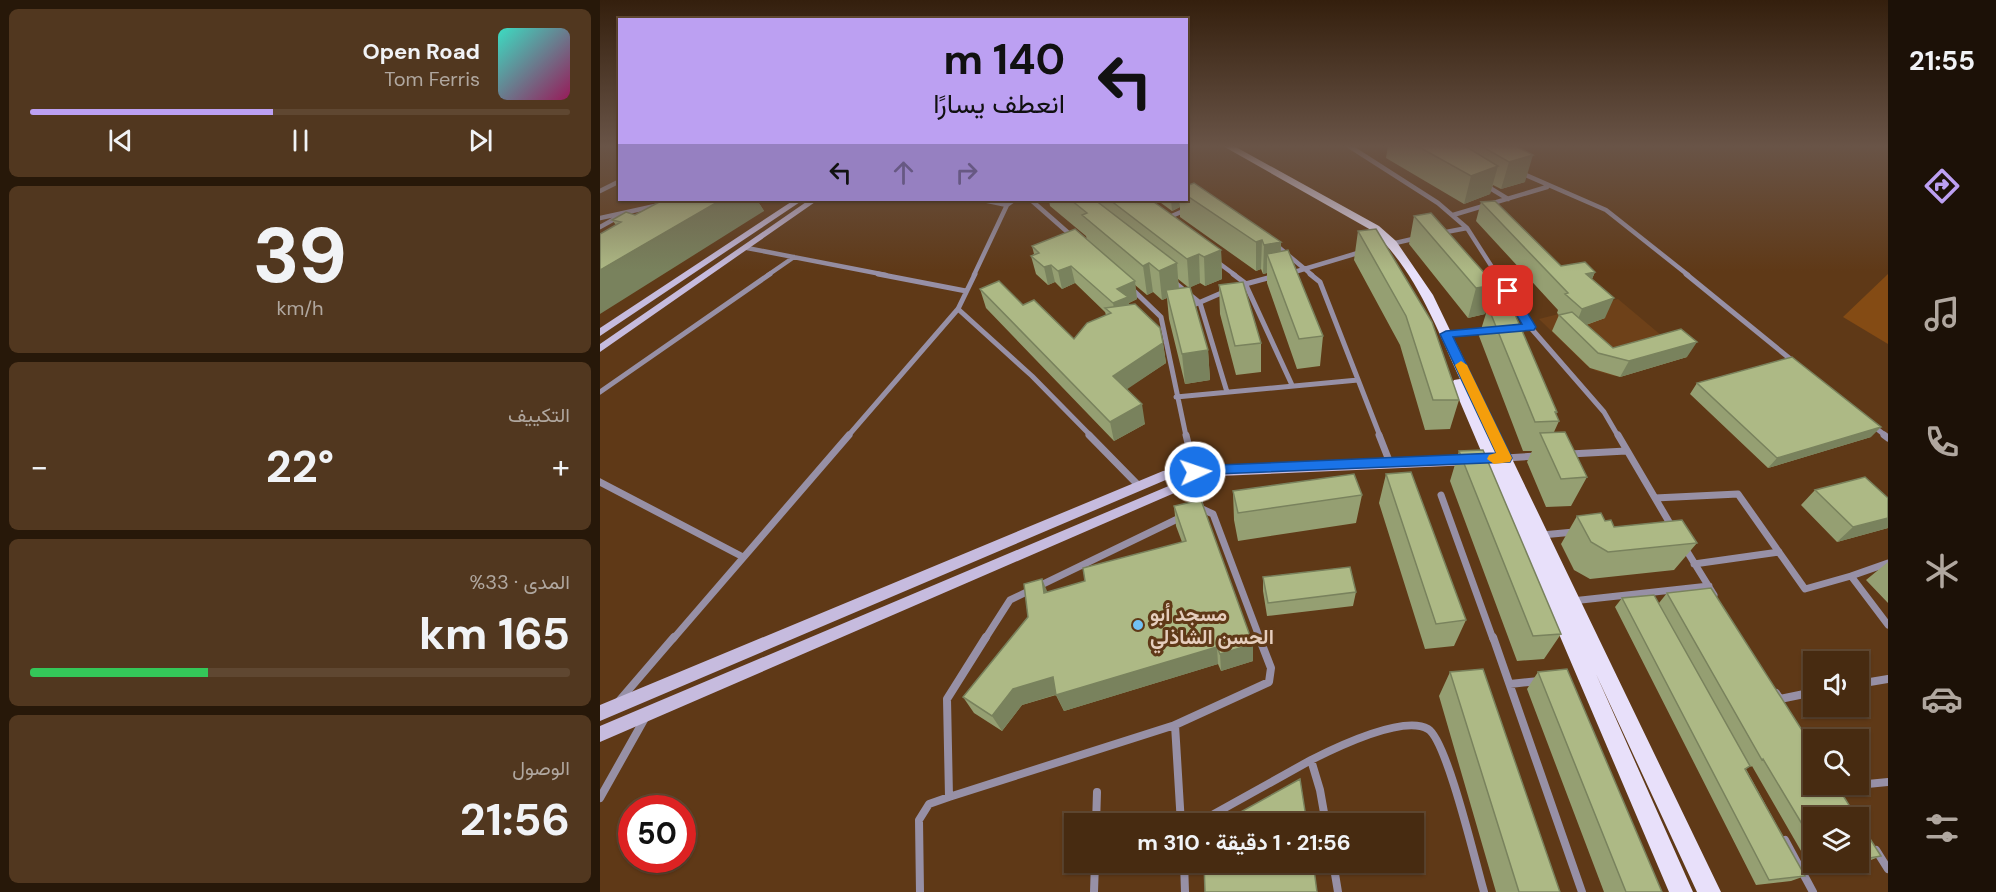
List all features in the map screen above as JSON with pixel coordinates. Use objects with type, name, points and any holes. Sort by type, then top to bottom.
[{"type":"main road","points":[[1290,188],[1342,217],[1382,246],[1426,295],[1446,334],[1498,459],[1581,677],[1681,892]]},
{"type":"main road","points":[[1304,188],[1375,228],[1382,246],[1440,338],[1498,459],[1540,536],[1709,892]]},
{"type":"main road","points":[[600,333],[798,201]]},
{"type":"main road","points":[[600,349],[813,201]]},
{"type":"main road","points":[[607,710],[1167,474],[1498,459]]},
{"type":"main road","points":[[600,734],[1175,488],[1195,472]]},
{"type":"street","points":[[1414,188],[1438,203],[1467,228],[1530,327],[1604,412],[1720,605]]},
{"type":"street","points":[[1490,188],[1508,199]]},
{"type":"street","points":[[1452,215],[1543,188]]},
{"type":"street","points":[[1552,188],[1606,210],[1618,218],[1797,365]]},
{"type":"street","points":[[988,201],[1007,205]]},
{"type":"street","points":[[607,710],[958,309],[1007,205],[1013,201]]},
{"type":"street","points":[[1032,201],[1082,245]]},
{"type":"street","points":[[600,218],[659,205]]},
{"type":"street","points":[[1172,226],[1163,219],[1190,208]]},
{"type":"street","points":[[600,227],[625,213]]},
{"type":"street","points":[[1435,235],[1467,228]]},
{"type":"street","points":[[1180,310],[1245,283],[1304,270],[1382,246],[1424,237]]},
{"type":"street","points":[[1270,240],[1320,282],[1390,463]]},
{"type":"street","points":[[747,248],[966,291]]},
{"type":"street","points":[[1209,255],[1245,283],[1292,386]]},
{"type":"street","points":[[600,392],[794,257]]},
{"type":"street","points":[[1173,281],[1200,303],[1227,392]]},
{"type":"street","points":[[1125,282],[1161,317],[1176,396],[1195,472],[1200,508]]},
{"type":"street","points":[[958,309],[1032,376],[1139,486]]},
{"type":"street","points":[[1161,317],[1171,314]]},
{"type":"street","points":[[1519,328],[1530,327]]},
{"type":"street","points":[[1446,334],[1498,330]]},
{"type":"street","points":[[1176,396],[1358,380]]},
{"type":"street","points":[[1870,423],[1888,438]]},
{"type":"street","points":[[1560,455],[1626,451]]},
{"type":"street","points":[[1498,459],[1550,456]]},
{"type":"street","points":[[600,482],[743,557]]},
{"type":"street","points":[[1655,498],[1738,494],[1805,589],[1888,563]]},
{"type":"street","points":[[1441,495],[1582,892]]},
{"type":"street","points":[[920,892],[919,820],[929,804],[1176,725],[1269,682],[1271,668],[1213,514],[1200,508]]},
{"type":"street","points":[[949,797],[947,699],[1010,600],[1200,508]]},
{"type":"street","points":[[1540,536],[1587,531]]},
{"type":"street","points":[[1694,564],[1779,552]]},
{"type":"street","points":[[1851,576],[1888,624]]},
{"type":"street","points":[[1571,601],[1708,586]]},
{"type":"street","points":[[1647,593],[1653,603]]},
{"type":"street","points":[[1510,684],[1554,679]]},
{"type":"street","points":[[1869,682],[1888,679]]},
{"type":"street","points":[[1774,689],[1786,707]]},
{"type":"street","points":[[1780,699],[1803,694]]},
{"type":"street","points":[[600,798],[648,712]]},
{"type":"street","points":[[1216,813],[1338,746],[1409,724],[1427,728],[1443,750],[1485,892]]},
{"type":"street","points":[[1176,725],[1180,813]]},
{"type":"street","points":[[1311,760],[1324,813]]},
{"type":"street","points":[[1869,785],[1888,782]]},
{"type":"street","points":[[1096,813],[1097,792]]},
{"type":"street","points":[[1778,828],[1813,892]]},
{"type":"street","points":[[1870,840],[1888,869]]},
{"type":"street","points":[[1094,892],[1095,873]]},
{"type":"street","points":[[1184,873],[1185,892]]},
{"type":"street","points":[[1335,873],[1338,892]]},
{"type":"shaded area","points":[[1888,274],[1888,344],[1843,317]]},
{"type":"shaded area","points":[[1618,299],[1687,357],[1625,375],[1614,376],[1596,371],[1586,365],[1539,319]]},
{"type":"building","points":[[1188,188],[1201,188],[1281,242],[1264,245],[1262,240],[1256,242],[1188,196]]},
{"type":"building","points":[[661,201],[719,201],[600,270],[600,234],[621,222],[612,220],[626,212],[635,215]]},
{"type":"building","points":[[1072,201],[1096,201],[1177,263],[1159,271],[1149,263],[1143,266],[1082,215],[1087,213]]},
{"type":"building","points":[[1111,201],[1152,201],[1221,250],[1204,257],[1199,254],[1187,259]]},
{"type":"building","points":[[1495,201],[1561,266],[1585,262],[1595,272],[1586,274],[1614,298],[1582,309],[1565,294],[1568,293],[1481,202]]},
{"type":"building","points":[[1431,213],[1495,285],[1476,288],[1414,216]]},
{"type":"building","points":[[1075,229],[1135,281],[1117,289],[1128,297],[1113,303],[1071,266],[1058,271],[1051,265],[1044,267],[1031,256],[1039,253],[1032,246]]},
{"type":"building","points":[[1376,229],[1432,322],[1459,400],[1433,400],[1406,316],[1358,231]]},
{"type":"building","points":[[1288,250],[1323,336],[1299,339],[1267,254]]},
{"type":"building","points":[[999,281],[1023,305],[1034,300],[1074,339],[1087,323],[1111,313],[1105,308],[1135,304],[1160,328],[1163,343],[1113,376],[1142,404],[1110,422],[980,289]]},
{"type":"building","points":[[1243,282],[1261,343],[1235,346],[1219,285]]},
{"type":"building","points":[[1190,287],[1208,350],[1182,354],[1166,290]]},
{"type":"building","points":[[1511,305],[1559,421],[1535,422],[1488,307]]},
{"type":"building","points":[[1572,312],[1613,348],[1681,329],[1697,342],[1629,361],[1598,353],[1559,315]]},
{"type":"building","points":[[1792,357],[1881,427],[1777,458],[1697,383]]},
{"type":"building","points":[[1565,432],[1587,477],[1561,479],[1540,433]]},
{"type":"building","points":[[1483,450],[1561,634],[1533,636],[1459,451]]},
{"type":"building","points":[[1411,472],[1466,620],[1436,624],[1386,474]]},
{"type":"building","points":[[1354,474],[1362,495],[1238,513],[1233,491]]},
{"type":"building","points":[[1865,477],[1888,498],[1888,518],[1853,527],[1815,490]]},
{"type":"building","name":"مسجد أبو الحسن الشاذلي","points":[[1201,500],[1253,644],[1220,654],[1217,647],[1056,695],[1053,677],[1013,689],[992,716],[963,697],[1028,617],[1024,584],[1042,579],[1044,593],[1085,581],[1083,568],[1186,541],[1174,506]]},
{"type":"building","points":[[1601,513],[1605,521],[1611,520],[1614,527],[1682,520],[1697,543],[1608,552],[1591,542],[1577,516]]},
{"type":"building","points":[[1350,567],[1356,592],[1268,603],[1263,577]]},
{"type":"building","points":[[1711,588],[1803,732],[1803,795],[1843,795],[1850,807],[1803,807],[1803,826],[1762,760],[1667,593]]},
{"type":"building","points":[[1654,595],[1750,766],[1745,769],[1805,876],[1769,880],[1622,598]]},
{"type":"building","points":[[1483,669],[1560,892],[1519,892],[1450,672]]},
{"type":"building","points":[[1567,669],[1662,892],[1626,892],[1538,672]]},
{"type":"building","points":[[1300,779],[1305,813],[1239,813]]},
{"type":"building","points":[[1869,837],[1881,856],[1869,858]]},
{"type":"building","points":[[1204,873],[1314,873],[1317,892],[1205,892]]},
{"type":"slow traffic","points":[[1461,365],[1505,458],[1494,459]]},
{"type":"place","name":"مسجد أبو الحسن الشاذلي","points":[[1138,625]]},
{"type":"route","points":[[1195,472],[1505,458],[1446,334],[1530,327],[1508,291]]}]
